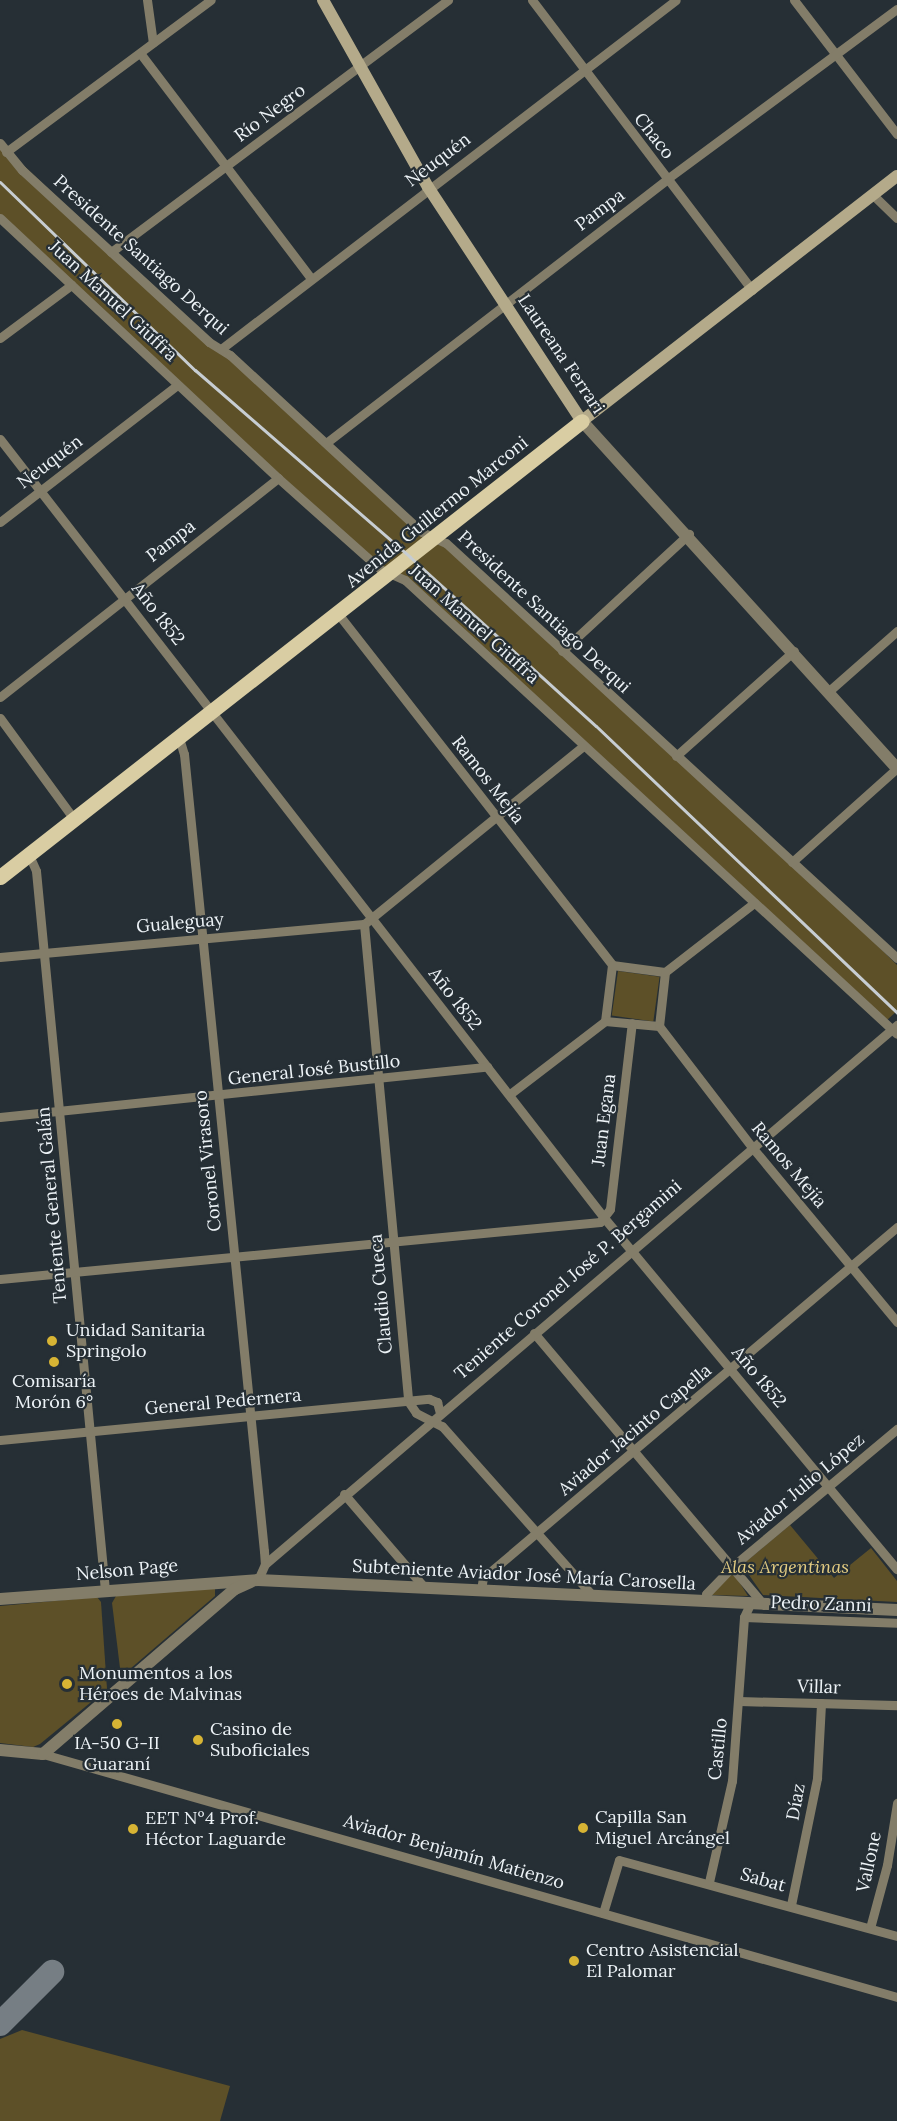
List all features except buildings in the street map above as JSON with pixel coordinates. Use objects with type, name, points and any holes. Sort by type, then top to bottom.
[{"type":"main road","name":"Laureana Ferrari","points":[[323,0],[428,187],[582,421]]},
{"type":"main road","name":"Avenida Guillermo Marconi","points":[[0,877],[339,615],[582,421],[897,176]]},
{"type":"street","points":[[147,0],[153,43]]},
{"type":"street","points":[[6,152],[211,0]]},
{"type":"street","name":"Río Negro","points":[[111,252],[448,0]]},
{"type":"street","name":"Chaco","points":[[532,0],[752,290]]},
{"type":"street","name":"Neuquén","points":[[221,349],[428,187],[676,0]]},
{"type":"street","points":[[794,0],[897,134]]},
{"type":"street","name":"Pampa","points":[[326,442],[667,179],[897,9]]},
{"type":"street","points":[[140,53],[311,278]]},
{"type":"street","name":"Presidente Santiago Derqui","points":[[0,143],[6,152],[208,342],[221,349],[326,442],[422,532],[435,537],[897,958]]},
{"type":"street","points":[[873,195],[897,218]]},
{"type":"street","name":"Juan Manuel Giuffra","points":[[0,218],[278,478],[380,569],[405,580],[582,747],[895,1029]]},
{"type":"street","points":[[0,338],[71,285]]},
{"type":"street","name":"Neuquén","points":[[0,522],[177,385]]},
{"type":"street","name":"Laureana Ferrari","points":[[582,421],[689,534],[897,768]]},
{"type":"street","name":"Año 1852","points":[[0,439],[213,712],[366,920],[382,932],[630,1251],[897,1569]]},
{"type":"street","name":"Pampa","points":[[0,697],[278,478]]},
{"type":"street","points":[[562,651],[689,534]]},
{"type":"street","name":"Ramos Mejía","points":[[339,615],[612,965]]},
{"type":"street","points":[[829,691],[897,631]]},
{"type":"street","points":[[676,756],[794,651]]},
{"type":"street","points":[[0,718],[74,819]]},
{"type":"street","name":"Coronel Virasoro","points":[[179,738],[184,754],[265,1564],[258,1580]]},
{"type":"street","points":[[366,920],[582,747]]},
{"type":"street","points":[[792,862],[897,768]]},
{"type":"street","name":"Teniente General Galán","points":[[28,855],[36,871],[105,1590]]},
{"type":"street","points":[[605,1020],[612,965],[665,972],[754,903]]},
{"type":"street","name":"Gualeguay","points":[[0,957],[366,920]]},
{"type":"street","name":"Claudio Cueca","points":[[366,920],[408,1401]]},
{"type":"street","points":[[366,940],[372,933],[382,932]]},
{"type":"street","points":[[510,1094],[605,1020],[659,1026],[665,972]]},
{"type":"street","name":"Juan Egana","points":[[605,1220],[610,1209],[632,1023]]},
{"type":"street","name":"Ramos Mejía","points":[[659,1026],[752,1146],[897,1322]]},
{"type":"street","name":"Teniente Coronel José P. Bergamini","points":[[265,1564],[752,1146],[895,1029]]},
{"type":"street","name":"General José Bustillo","points":[[0,1117],[379,1080],[487,1067]]},
{"type":"street","points":[[0,1279],[605,1220]]},
{"type":"street","name":"Aviador Jacinto Capella","points":[[481,1590],[483,1578],[732,1370],[897,1227]]},
{"type":"street","points":[[534,1333],[764,1605]]},
{"type":"street","name":"General Pedernera","points":[[0,1440],[408,1401],[433,1400],[436,1416]]},
{"type":"street","points":[[408,1401],[417,1413],[436,1416],[442,1426],[536,1534],[594,1596]]},
{"type":"street","name":"Aviador Julio López","points":[[708,1602],[706,1594],[733,1566],[897,1429]]},
{"type":"street","points":[[344,1494],[424,1587]]},
{"type":"street","points":[[44,1754],[235,1589],[258,1580]]},
{"type":"street","name":"Nelson Page","points":[[0,1599],[258,1580]]},
{"type":"street","name":"Subteniente Aviador José María Carosella","points":[[258,1580],[897,1610]]},
{"type":"street","points":[[744,1617],[750,1604]]},
{"type":"street","name":"Pedro Zanni","points":[[744,1617],[897,1623]]},
{"type":"street","name":"Castillo","points":[[709,1882],[727,1814],[740,1701],[744,1617]]},
{"type":"street","name":"Villar","points":[[740,1701],[897,1705]]},
{"type":"street","name":"Díaz","points":[[791,1905],[817,1778],[821,1703]]},
{"type":"street","name":"Aviador Benjamín Matienzo","points":[[0,1750],[44,1754],[897,1997]]},
{"type":"street","name":"Vallone","points":[[870,1928],[887,1865],[897,1803]]},
{"type":"street","name":"Sabat","points":[[603,1913],[619,1860],[709,1882],[897,1936]]},
{"type":"green space","points":[[0,143],[214,346],[422,532],[435,537],[792,862],[897,965],[897,1011],[887,1020],[405,580],[384,571],[0,218]]},
{"type":"green space","points":[[618,971],[660,977],[653,1021],[612,1016]]},
{"type":"green space","name":"Alas Argentinas","points":[[790,1525],[834,1578],[871,1548],[897,1581],[897,1602],[763,1595],[742,1565]]},
{"type":"green space","points":[[733,1572],[748,1596],[711,1595]]},
{"type":"green space","points":[[215,1587],[215,1596],[130,1669],[120,1668],[112,1603],[116,1596]]},
{"type":"green space","points":[[97,1597],[101,1602],[107,1689],[40,1744],[33,1747],[0,1743],[0,1606]]},
{"type":"green space","points":[[22,2030],[230,2086],[220,2121],[0,2121],[0,2039]]},
{"type":"taxiway","points":[[0,2024],[52,1972]]},
{"type":"railway","points":[[0,182],[195,370],[410,557],[596,726],[897,1013]]},
{"type":"place","name":"Unidad Sanitaria Springolo","points":[[52,1341]]},
{"type":"place","name":"Comisaría Morón 6°","points":[[54,1362]]},
{"type":"place","name":"Monumentos a los Héroes de Malvinas","points":[[67,1684]]},
{"type":"place","name":"IA-50 G-II Guaraní","points":[[117,1724]]},
{"type":"place","name":"Casino de Suboficiales","points":[[198,1740]]},
{"type":"place","name":"Capilla San Miguel Arcángel","points":[[583,1828]]},
{"type":"place","name":"EET Nº4 Prof. Héctor Laguarde","points":[[133,1829]]},
{"type":"place","name":"Centro Asistencial El Palomar","points":[[574,1961]]}]
